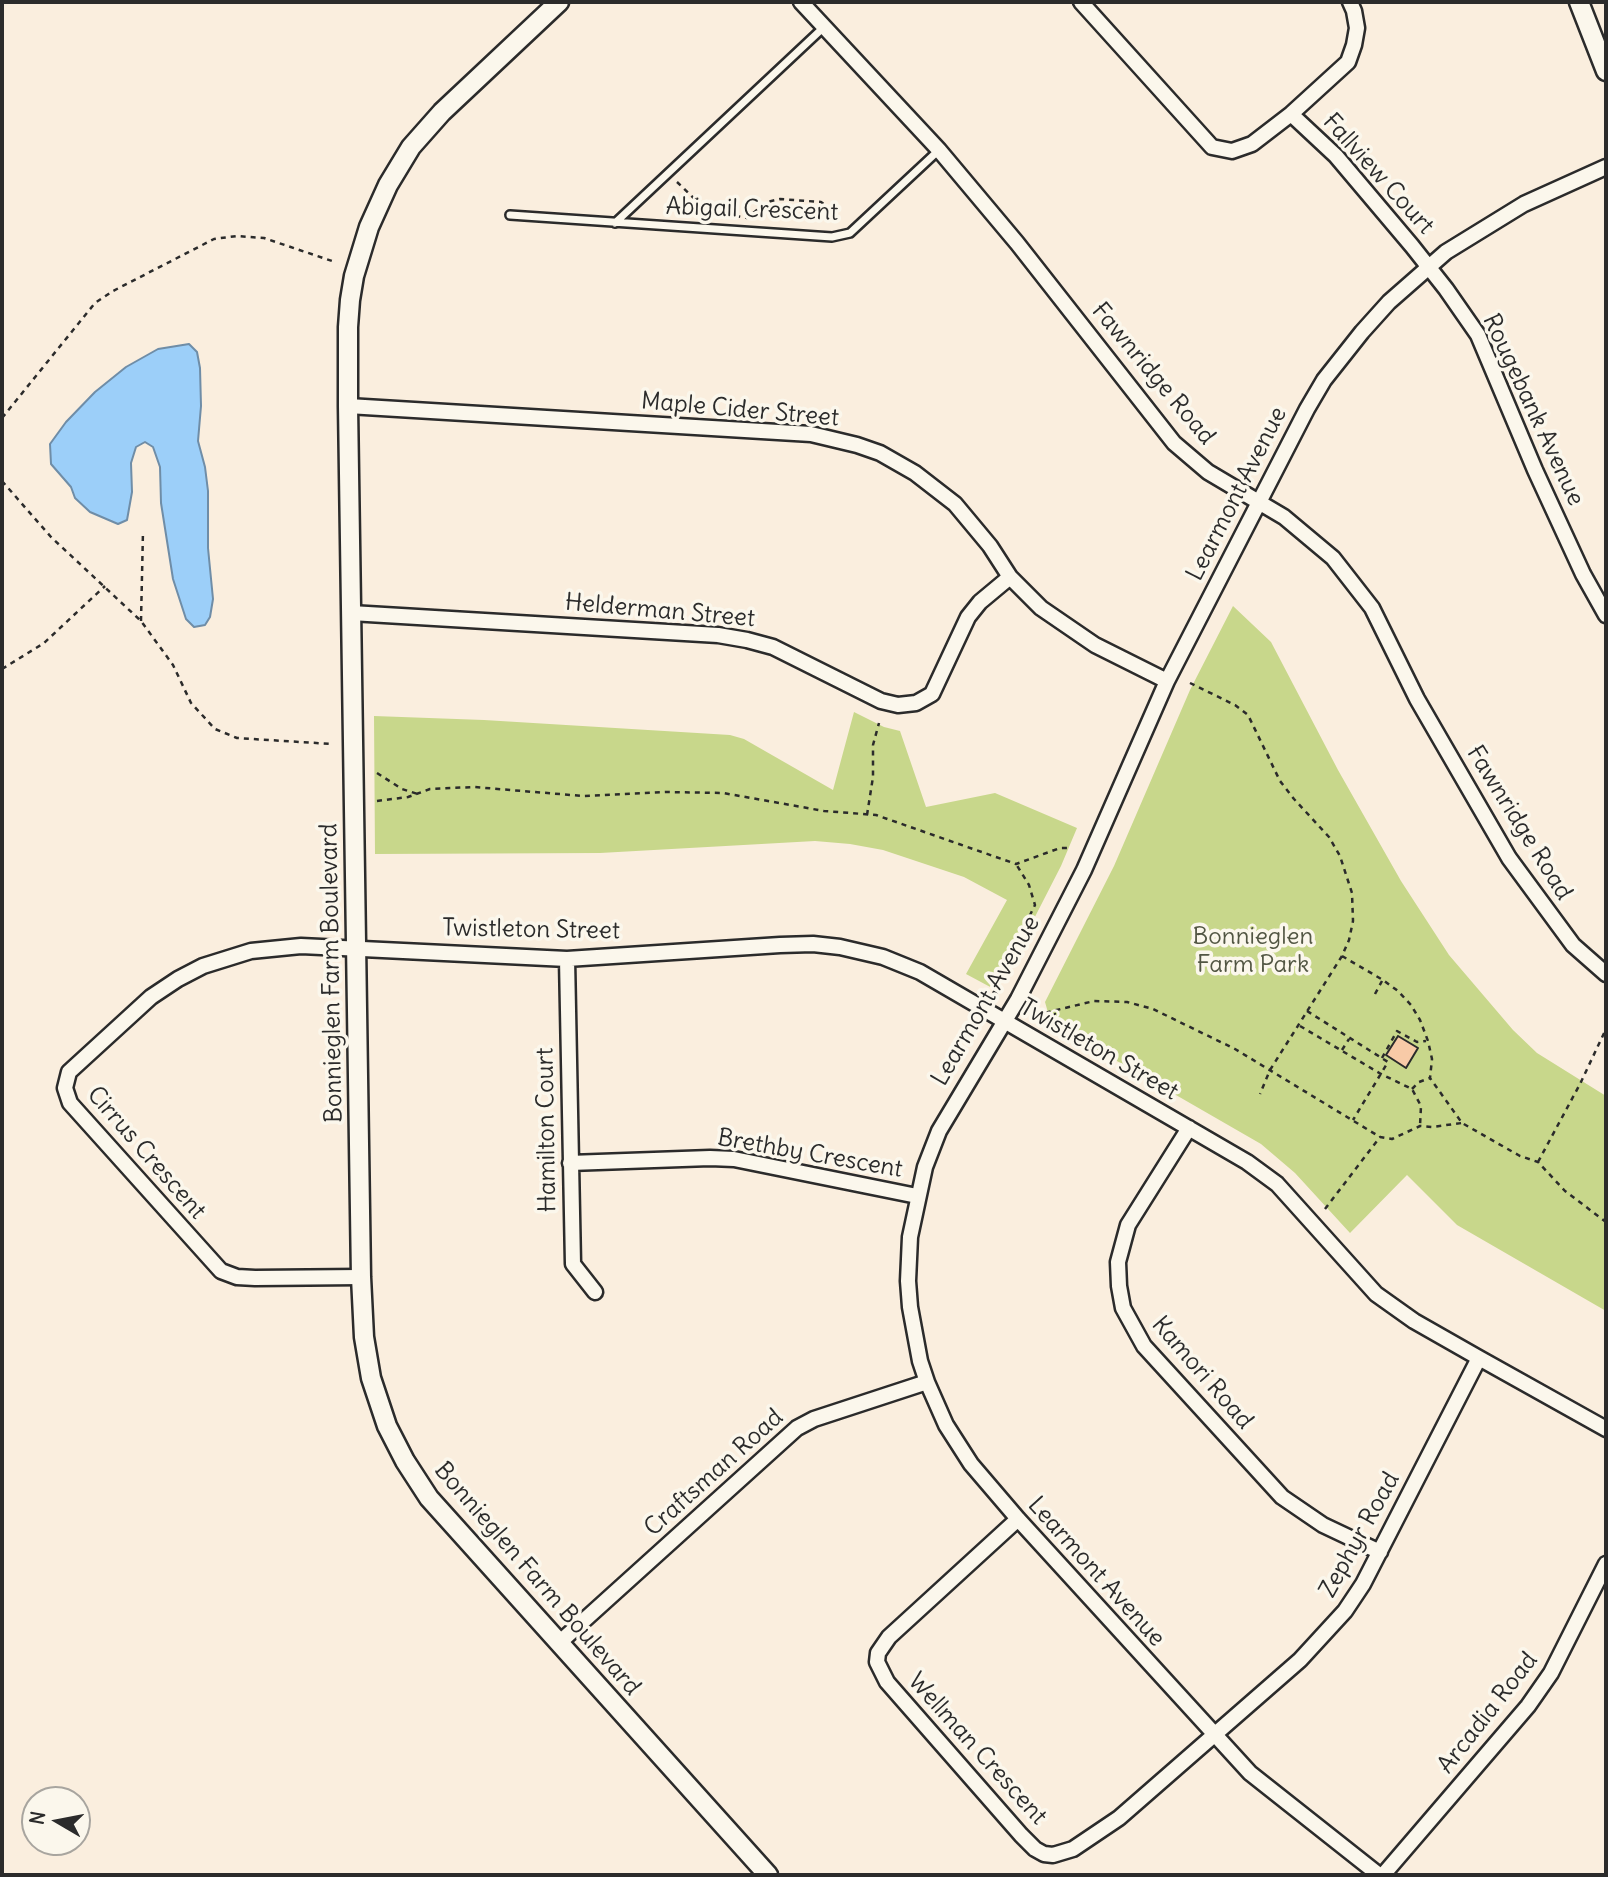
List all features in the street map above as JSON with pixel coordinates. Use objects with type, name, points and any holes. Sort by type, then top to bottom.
[{"type":"street","name":"Bonnieglen Farm Boulevard","points":[[559,2],[426,129],[411,147],[383,195],[360,251],[350,300],[348,406],[361,1277],[367,1360],[377,1398],[396,1444],[429,1498],[768,1875]]},
{"type":"street","name":"Fawnridge Road","points":[[801,2],[939,150],[1017,243],[1174,443],[1208,472],[1284,517],[1334,558],[1372,608],[1417,699],[1509,858],[1573,945],[1606,974]]},
{"type":"street","name":"Fallview Court","points":[[1081,2],[1212,147],[1232,151],[1243,149],[1291,114],[1348,62],[1357,28],[1350,2]]},
{"type":"street","points":[[1579,2],[1606,72]]},
{"type":"street","name":"Fallview Court","points":[[1291,114],[1336,156],[1429,267]]},
{"type":"street","name":"Learmont Avenue","points":[[1381,1875],[1250,1773],[1018,1519],[962,1451],[946,1425],[927,1382],[914,1335],[908,1281],[910,1237],[917,1196],[939,1131],[1006,1022],[1084,870],[1167,681],[1324,380],[1380,312],[1429,267],[1469,236],[1524,204],[1606,167]]},
{"type":"street","name":"Rougebank Avenue","points":[[1429,267],[1478,335],[1535,470],[1583,574],[1606,615]]},
{"type":"street","name":"Maple Cider Street","points":[[348,406],[811,434],[835,438],[880,453],[936,487],[970,520],[1010,577],[1041,608],[1095,645],[1167,681]]},
{"type":"street","name":"Helderman Street","points":[[351,613],[718,635],[774,647],[881,701],[898,705],[916,702],[932,694],[968,617],[980,602],[1010,577]]},
{"type":"street","name":"Twistleton Street","points":[[357,948],[567,958],[813,944],[883,957],[920,972],[1247,1162],[1276,1184],[1376,1294],[1414,1321],[1606,1429]]},
{"type":"street","name":"Cirrus Crescent","points":[[357,948],[275,948],[238,954],[203,966],[151,998],[69,1072],[65,1087],[70,1103],[83,1120],[221,1272],[237,1277],[255,1278],[361,1277]]},
{"type":"street","name":"Hamilton Court","points":[[567,958],[573,1264],[595,1292]]},
{"type":"street","name":"Kamori Road","points":[[1189,1128],[1128,1226],[1118,1262],[1119,1286],[1124,1308],[1144,1346],[1282,1496],[1322,1525],[1380,1552]]},
{"type":"street","name":"Brethby Crescent","points":[[570,1163],[734,1159],[917,1196]]},
{"type":"street","name":"Zephyr Road","points":[[1214,1735],[1300,1660],[1345,1611],[1363,1584],[1479,1359]]},
{"type":"street","name":"Craftsman Road","points":[[558,1643],[797,1428],[814,1419],[927,1382]]},
{"type":"street","name":"Wellman Crescent","points":[[1018,1519],[889,1637],[878,1653],[877,1662],[887,1682],[1021,1835],[1044,1854],[1062,1854],[1073,1849],[1119,1818],[1214,1735]]},
{"type":"street","name":"Arcadia Road","points":[[1381,1875],[1505,1735],[1551,1673],[1606,1564]]},
{"type":"lane","name":"Abigail Crescent","points":[[615,223],[824,27]]},
{"type":"lane","name":"Abigail Crescent","points":[[510,215],[832,237],[850,233],[939,150]]},
{"type":"path","points":[[677,182],[705,209],[711,211],[747,218],[767,202],[780,199],[821,202],[834,211],[838,225]]},
{"type":"path","points":[[2,418],[95,303],[214,239],[237,236],[264,238],[335,262]]},
{"type":"path","points":[[2,481],[51,537],[141,621],[173,665],[191,703],[215,729],[237,738],[332,744]]},
{"type":"path","points":[[141,621],[143,531]]},
{"type":"path","points":[[2,669],[44,643],[105,586]]},
{"type":"path","points":[[1190,683],[1235,705],[1248,715],[1280,781],[1329,837],[1340,856],[1352,893],[1353,921],[1342,956],[1270,1070],[1260,1094]]},
{"type":"path","points":[[867,815],[873,777],[873,746],[879,723]]},
{"type":"path","points":[[377,773],[402,789],[418,794]]},
{"type":"path","points":[[377,801],[418,794],[430,789],[474,787],[583,796],[710,792],[783,802],[824,811],[876,815],[1016,864],[1060,848],[1071,848]]},
{"type":"path","points":[[997,994],[992,991],[1035,905],[1029,885],[1016,864]]},
{"type":"path","points":[[1342,956],[1383,980],[1411,1005],[1420,1020],[1432,1059],[1430,1078],[1462,1123],[1520,1156],[1538,1162],[1565,1191],[1606,1222]]},
{"type":"path","points":[[1375,993],[1383,980]]},
{"type":"path","points":[[1036,1015],[1094,1002],[1127,1002],[1153,1009],[1236,1049],[1380,1138],[1392,1139],[1420,1126],[1462,1123]]},
{"type":"path","points":[[1307,1011],[1388,1062],[1353,1120]]},
{"type":"path","points":[[1299,1025],[1381,1074],[1412,1089],[1421,1106],[1420,1126]]},
{"type":"path","points":[[1538,1162],[1606,1029]]},
{"type":"path","points":[[1382,1058],[1397,1031],[1417,1042],[1427,1041]]},
{"type":"path","points":[[1342,1050],[1349,1039]]},
{"type":"path","points":[[1412,1089],[1419,1082],[1430,1078]]},
{"type":"path","points":[[1325,1209],[1380,1138]]},
{"type":"green space","name":"Bonnieglen Farm Park","points":[[1233,606],[1271,642],[1338,770],[1401,881],[1449,955],[1513,1030],[1537,1053],[1606,1096],[1606,1311],[1457,1225],[1407,1175],[1350,1233],[1295,1173],[1261,1144],[1051,1023],[1045,1002],[1114,866],[1190,690]]},
{"type":"green space","points":[[854,712],[884,727],[900,731],[926,807],[995,793],[1077,828],[1061,866],[998,989],[966,974],[1007,900],[964,877],[883,850],[815,841],[600,853],[375,854],[374,716],[730,735],[744,739],[833,790]]},
{"type":"water","points":[[189,344],[197,352],[200,368],[198,441],[208,491],[208,548],[213,599],[210,617],[205,625],[194,627],[186,619],[173,579],[161,503],[160,467],[153,447],[145,442],[136,447],[131,463],[132,492],[127,520],[118,524],[90,512],[75,498],[71,487],[51,464],[50,444],[66,422],[95,392],[126,367],[158,349]]},
{"type":"building","points":[[1398,1036],[1418,1048],[1406,1068],[1386,1055]]}]
